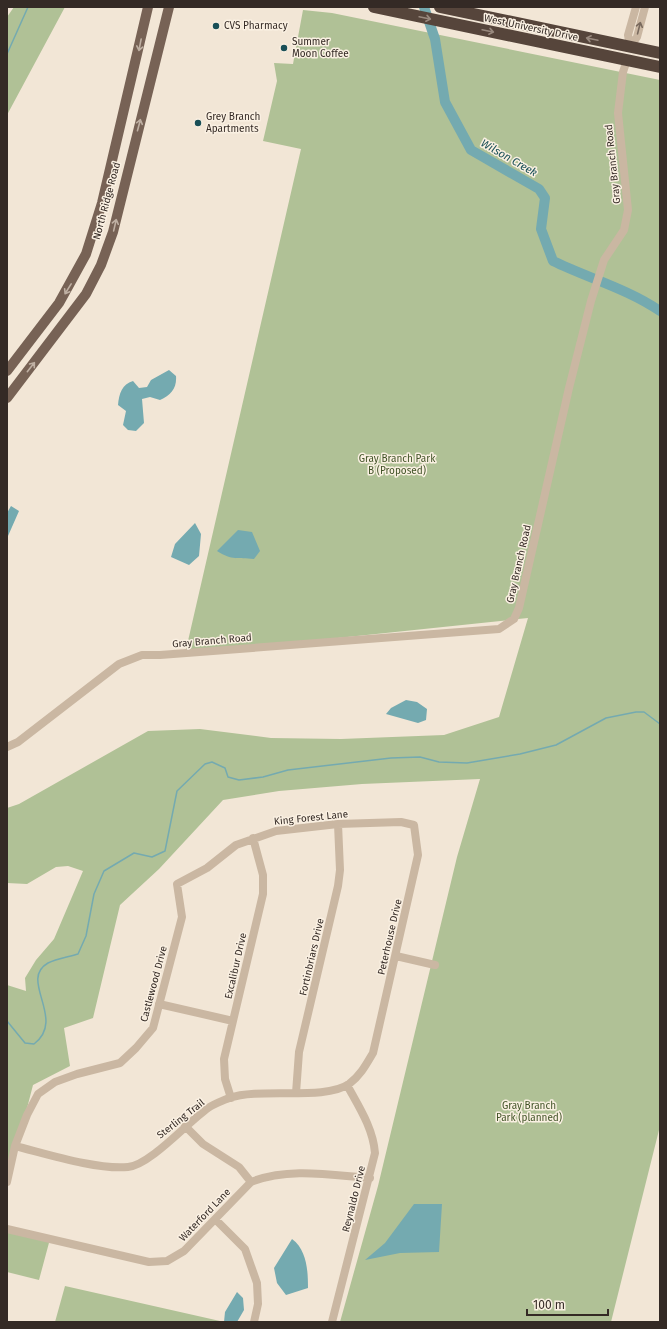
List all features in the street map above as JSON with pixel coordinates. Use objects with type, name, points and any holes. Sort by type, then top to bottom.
[{"type":"highway","name":"West University Drive","points":[[374,7],[660,67]]},
{"type":"highway","name":"West University Drive","points":[[442,7],[660,53]]},
{"type":"highway","points":[[627,60],[630,47]]},
{"type":"main road","name":"North Ridge Road","points":[[7,371],[59,303],[86,254],[102,203],[148,7]]},
{"type":"main road","name":"North Ridge Road","points":[[7,398],[86,294],[102,262],[113,232],[169,7]]},
{"type":"main road","points":[[127,100],[144,104]]},
{"type":"main road","points":[[86,254],[102,262]]},
{"type":"street","points":[[630,47],[628,35],[636,7]]},
{"type":"street","points":[[630,47],[637,37],[645,7]]},
{"type":"street","name":"Gray Branch Road","points":[[7,748],[18,742],[119,664],[142,655],[160,656],[499,629],[514,619],[519,608],[591,301],[604,260],[624,230],[628,210],[618,113],[622,78],[627,60]]},
{"type":"street","name":"King Forest Lane","points":[[177,884],[207,868],[236,845],[276,831],[338,824],[401,822],[414,825]]},
{"type":"street","name":"Fortinbriars Drive","points":[[296,1093],[299,1052],[338,886],[340,870],[338,824]]},
{"type":"street","name":"Peterhouse Drive","points":[[373,1053],[418,855],[414,825]]},
{"type":"street","name":"Excalibur Drive","points":[[230,1098],[224,1060],[263,894],[263,875],[253,838]]},
{"type":"street","name":"Castlewood Drive","points":[[7,1182],[15,1146],[27,1115],[38,1094],[55,1082],[77,1074],[120,1063],[136,1048],[153,1028],[182,917],[177,884]]},
{"type":"street","points":[[396,956],[435,965]]},
{"type":"street","points":[[159,1004],[233,1021]]},
{"type":"street","name":"Sterling Trail","points":[[15,1146],[108,1168],[130,1167],[145,1160],[208,1108],[230,1098],[255,1094],[329,1091],[348,1085],[360,1074],[373,1053]]},
{"type":"street","name":"Reynaldo Drive","points":[[332,1322],[370,1178],[375,1153],[374,1139],[348,1085]]},
{"type":"street","points":[[186,1126],[203,1144],[239,1167],[251,1182]]},
{"type":"street","name":"Waterford Lane","points":[[7,1229],[149,1262],[167,1261],[184,1251],[251,1182],[265,1177],[295,1173],[370,1178]]},
{"type":"street","points":[[215,1219],[245,1249],[257,1283],[258,1304],[254,1322]]},
{"type":"green space","points":[[14,7],[65,7],[7,115],[7,17]]},
{"type":"green space","points":[[303,10],[332,13],[660,80],[660,1126],[611,1322],[340,1322],[378,1186],[457,857],[480,779],[362,784],[279,791],[223,800],[159,869],[120,905],[93,1018],[64,1028],[70,1066],[33,1085],[7,1186],[7,985],[26,991],[25,978],[36,960],[54,939],[83,871],[68,866],[56,867],[27,884],[7,883],[7,808],[19,804],[148,731],[200,729],[271,738],[341,739],[444,735],[499,717],[528,618],[185,654],[301,149],[263,141],[277,81],[274,63],[293,64]]},
{"type":"green space","points":[[7,1229],[50,1239],[39,1280],[7,1272]]},
{"type":"green space","points":[[65,1286],[220,1321],[55,1322]]},
{"type":"water","points":[[169,370],[176,376],[172,391],[160,400],[150,397],[142,399],[144,423],[136,431],[128,430],[123,425],[126,411],[118,405],[120,393],[126,384],[133,381],[139,388],[147,387],[151,380]]},
{"type":"water","points":[[11,506],[19,511],[8,536],[7,513]]},
{"type":"water","points":[[195,523],[201,534],[199,556],[189,565],[171,557],[175,544]]},
{"type":"water","points":[[238,530],[252,532],[260,551],[254,559],[235,558],[217,551]]},
{"type":"water","points":[[406,700],[417,702],[427,709],[426,720],[418,723],[386,714],[391,708]]},
{"type":"water","points":[[414,1204],[442,1204],[439,1252],[400,1253],[365,1260],[385,1243]]},
{"type":"water","points":[[292,1239],[301,1249],[306,1261],[308,1288],[286,1295],[277,1283],[274,1268]]},
{"type":"water","points":[[237,1292],[243,1298],[244,1310],[237,1322],[224,1322],[225,1312]]},
{"type":"waterway","points":[[7,54],[28,7]]},
{"type":"waterway","name":"Wilson Creek","points":[[424,7],[435,39],[445,102],[471,150],[539,189],[545,198],[541,229],[553,261],[635,296],[660,311]]},
{"type":"waterway","points":[[7,1021],[25,1043],[34,1044],[43,1034],[46,1023],[45,1012],[39,990],[38,979],[40,970],[48,963],[78,954],[86,936],[94,894],[104,871],[134,853],[152,857],[165,851],[177,791],[205,764],[212,762],[225,768],[228,777],[239,780],[263,777],[288,770],[391,758],[420,757],[439,762],[467,763],[520,754],[556,745],[606,718],[636,712],[644,712],[660,724]]},
{"type":"place","name":"CVS Pharmacy","points":[[216,26]]},
{"type":"place","name":"Summer Moon Coffee","points":[[284,48]]},
{"type":"place","name":"Grey Branch Apartments","points":[[198,123]]},
{"type":"park label","name":"Gray Branch Park B (Proposed)","points":[[397,464]]},
{"type":"park label","name":"Gray Branch Park (planned)","points":[[529,1112]]}]
